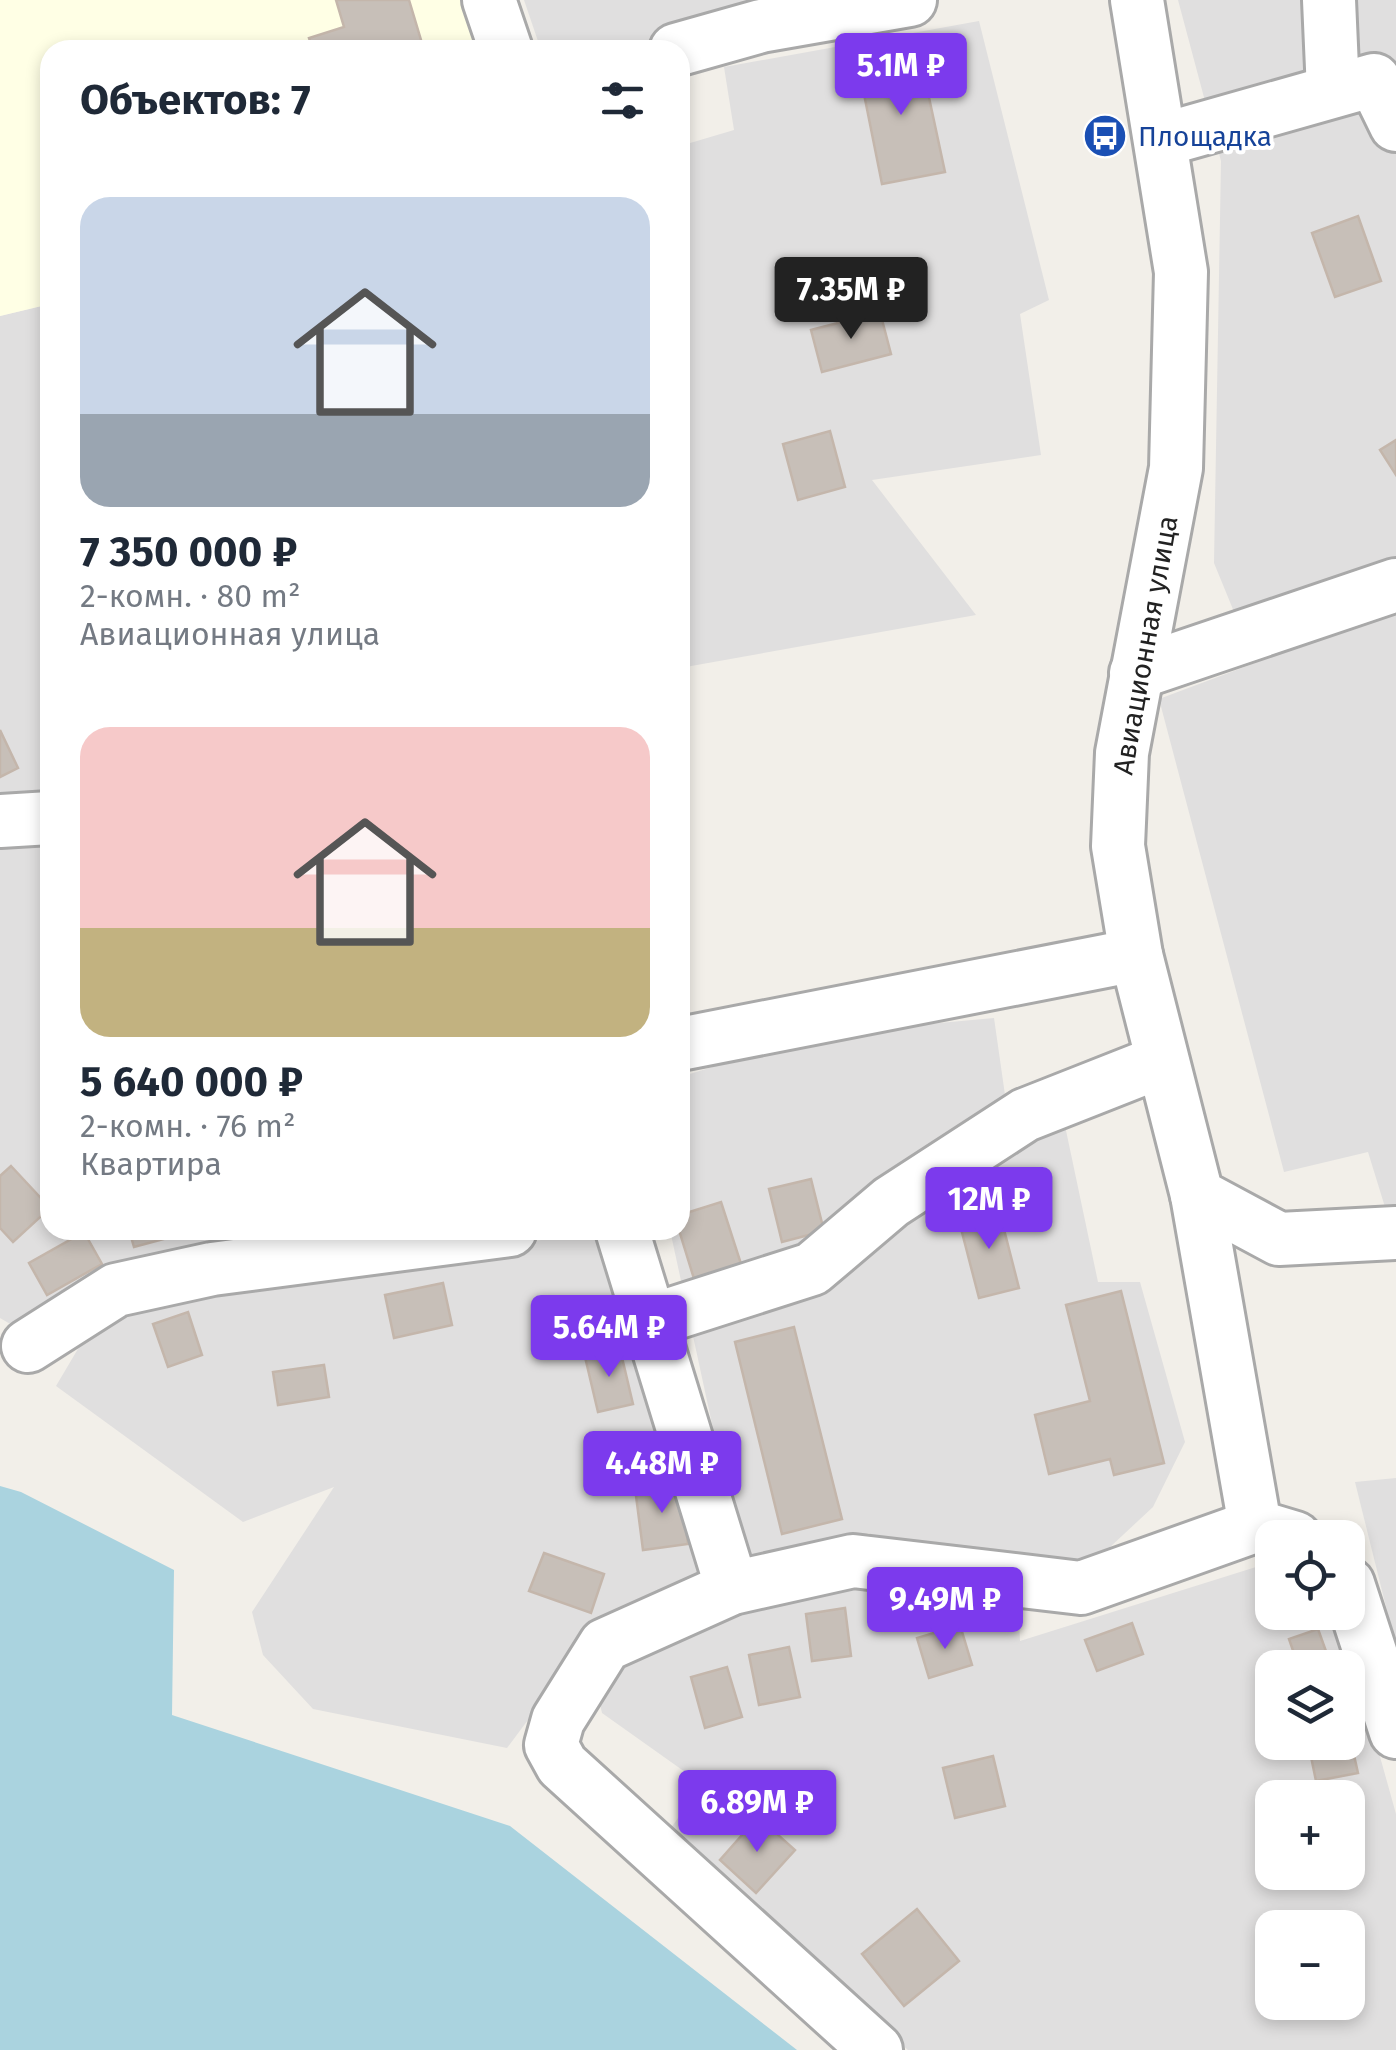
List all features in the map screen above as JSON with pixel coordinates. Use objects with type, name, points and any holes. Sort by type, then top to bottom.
[{"type":"street","points":[[488,0],[502,40]]},
{"type":"street","points":[[690,46],[761,26],[910,0]]},
{"type":"street","name":"Авиационная улица","points":[[1136,0],[1181,272],[1176,468],[1122,753],[1118,846],[1136,956],[1197,1195],[1272,1520]]},
{"type":"street","points":[[1329,0],[1333,91]]},
{"type":"street","points":[[1162,140],[1374,80],[1396,125]]},
{"type":"street","points":[[1136,672],[1396,586]]},
{"type":"street","points":[[0,821],[40,819]]},
{"type":"street","points":[[690,1042],[1136,956]]},
{"type":"street","points":[[650,1322],[812,1269],[891,1202],[1025,1115],[1162,1061]]},
{"type":"street","points":[[1197,1195],[1279,1239],[1396,1233]]},
{"type":"street","points":[[28,1346],[116,1290],[212,1269],[434,1240]]},
{"type":"street","points":[[625,1240],[732,1588]]},
{"type":"street","points":[[876,2050],[562,1765],[551,1745],[558,1720],[605,1644],[732,1588],[853,1561],[1081,1588],[1255,1538]]},
{"type":"street","points":[[1363,1630],[1396,1732]]},
{"type":"shaded area","points":[[0,0],[464,0],[477,40],[40,40],[40,306],[0,316]]},
{"type":"shaded area","points":[[524,0],[775,1],[660,40],[538,40]]},
{"type":"shaded area","points":[[1178,0],[1396,0],[1396,1217],[1389,1220],[1368,1152],[1284,1172],[1159,699],[1255,663],[1214,563],[1221,161]]},
{"type":"shaded area","points":[[979,21],[1049,300],[1020,314],[1041,455],[872,480],[976,615],[690,666],[690,143],[734,130],[724,67]]},
{"type":"shaded area","points":[[40,306],[40,804],[0,806],[0,316]]},
{"type":"shaded area","points":[[40,834],[40,1240],[337,1240],[113,1279],[12,1325],[0,1318],[0,836]]},
{"type":"shaded area","points":[[994,1018],[1012,1144],[1064,1121],[1098,1282],[1140,1282],[1185,1442],[1153,1507],[1079,1576],[896,1556],[869,1533],[751,1563],[732,1516],[672,1240],[690,1240],[690,1074],[819,1034]]},
{"type":"shaded area","points":[[542,1240],[614,1240],[718,1578],[592,1634],[507,1748],[313,1709],[263,1655],[252,1612],[334,1487],[243,1522],[56,1386],[98,1315],[210,1283]]},
{"type":"shaded area","points":[[1396,1478],[1396,1647],[1365,1520],[1355,1482]]},
{"type":"shaded area","points":[[1255,1567],[1255,1630],[1345,1630],[1350,1650],[1255,1650],[1255,1760],[1365,1760],[1365,1703],[1396,1814],[1396,2050],[908,2050],[666,1835],[702,1784],[602,1713],[595,1684],[632,1643],[865,1579],[1018,1595],[1020,1641]]},
{"type":"water","points":[[0,1486],[21,1492],[174,1570],[172,1715],[510,1826],[797,2050],[0,2050]]},
{"type":"building","points":[[336,0],[409,0],[421,40],[310,40],[344,27]]},
{"type":"building","points":[[919,51],[945,172],[882,184],[858,64]]},
{"type":"building","points":[[1358,216],[1381,281],[1335,297],[1312,233]]},
{"type":"building","points":[[880,312],[891,354],[822,372],[811,330]]},
{"type":"building","points":[[830,431],[845,487],[798,500],[783,444]]},
{"type":"building","points":[[1396,440],[1396,475],[1380,450]]},
{"type":"building","points":[[0,730],[18,768],[0,777]]},
{"type":"building","points":[[11,1166],[40,1197],[40,1217],[13,1242],[0,1228],[0,1176]]},
{"type":"building","points":[[811,1179],[824,1231],[782,1242],[769,1189]]},
{"type":"building","points":[[721,1202],[742,1267],[695,1282],[682,1240],[690,1240],[690,1212]]},
{"type":"building","points":[[998,1206],[1019,1288],[979,1298],[958,1217]]},
{"type":"building","points":[[70,1240],[88,1240],[102,1264],[47,1295],[29,1263]]},
{"type":"building","points":[[132,1240],[160,1240],[134,1247]]},
{"type":"building","points":[[443,1283],[452,1325],[394,1338],[385,1295]]},
{"type":"building","points":[[1121,1291],[1164,1463],[1114,1475],[1110,1459],[1049,1474],[1035,1415],[1090,1401],[1066,1305]]},
{"type":"building","points":[[624,1304],[628,1334],[595,1339],[591,1309]]},
{"type":"building","points":[[188,1312],[202,1355],[168,1367],[153,1324]]},
{"type":"building","points":[[794,1327],[842,1519],[782,1534],[735,1342]]},
{"type":"building","points":[[620,1349],[633,1404],[598,1412],[585,1357]]},
{"type":"building","points":[[324,1365],[329,1397],[278,1405],[273,1372]]},
{"type":"building","points":[[680,1482],[688,1544],[643,1550],[635,1488]]},
{"type":"building","points":[[544,1553],[604,1574],[591,1613],[529,1591]]},
{"type":"building","points":[[845,1608],[851,1656],[812,1661],[806,1614]]},
{"type":"building","points":[[1132,1623],[1143,1654],[1097,1671],[1085,1640]]},
{"type":"building","points":[[960,1625],[972,1665],[929,1678],[917,1638]]},
{"type":"building","points":[[1318,1630],[1326,1650],[1293,1650],[1289,1639]]},
{"type":"building","points":[[789,1647],[800,1697],[759,1705],[749,1655]]},
{"type":"building","points":[[727,1667],[742,1717],[705,1728],[691,1677]]},
{"type":"building","points":[[993,1756],[1005,1806],[955,1818],[943,1768]]},
{"type":"building","points":[[1312,1760],[1355,1760],[1358,1773],[1316,1780]]},
{"type":"building","points":[[758,1817],[795,1850],[756,1893],[720,1860]]},
{"type":"building","points":[[917,1909],[959,1961],[904,2006],[862,1954]]},
{"type":"place","name":"Площадка","points":[[1105,136]]}]
